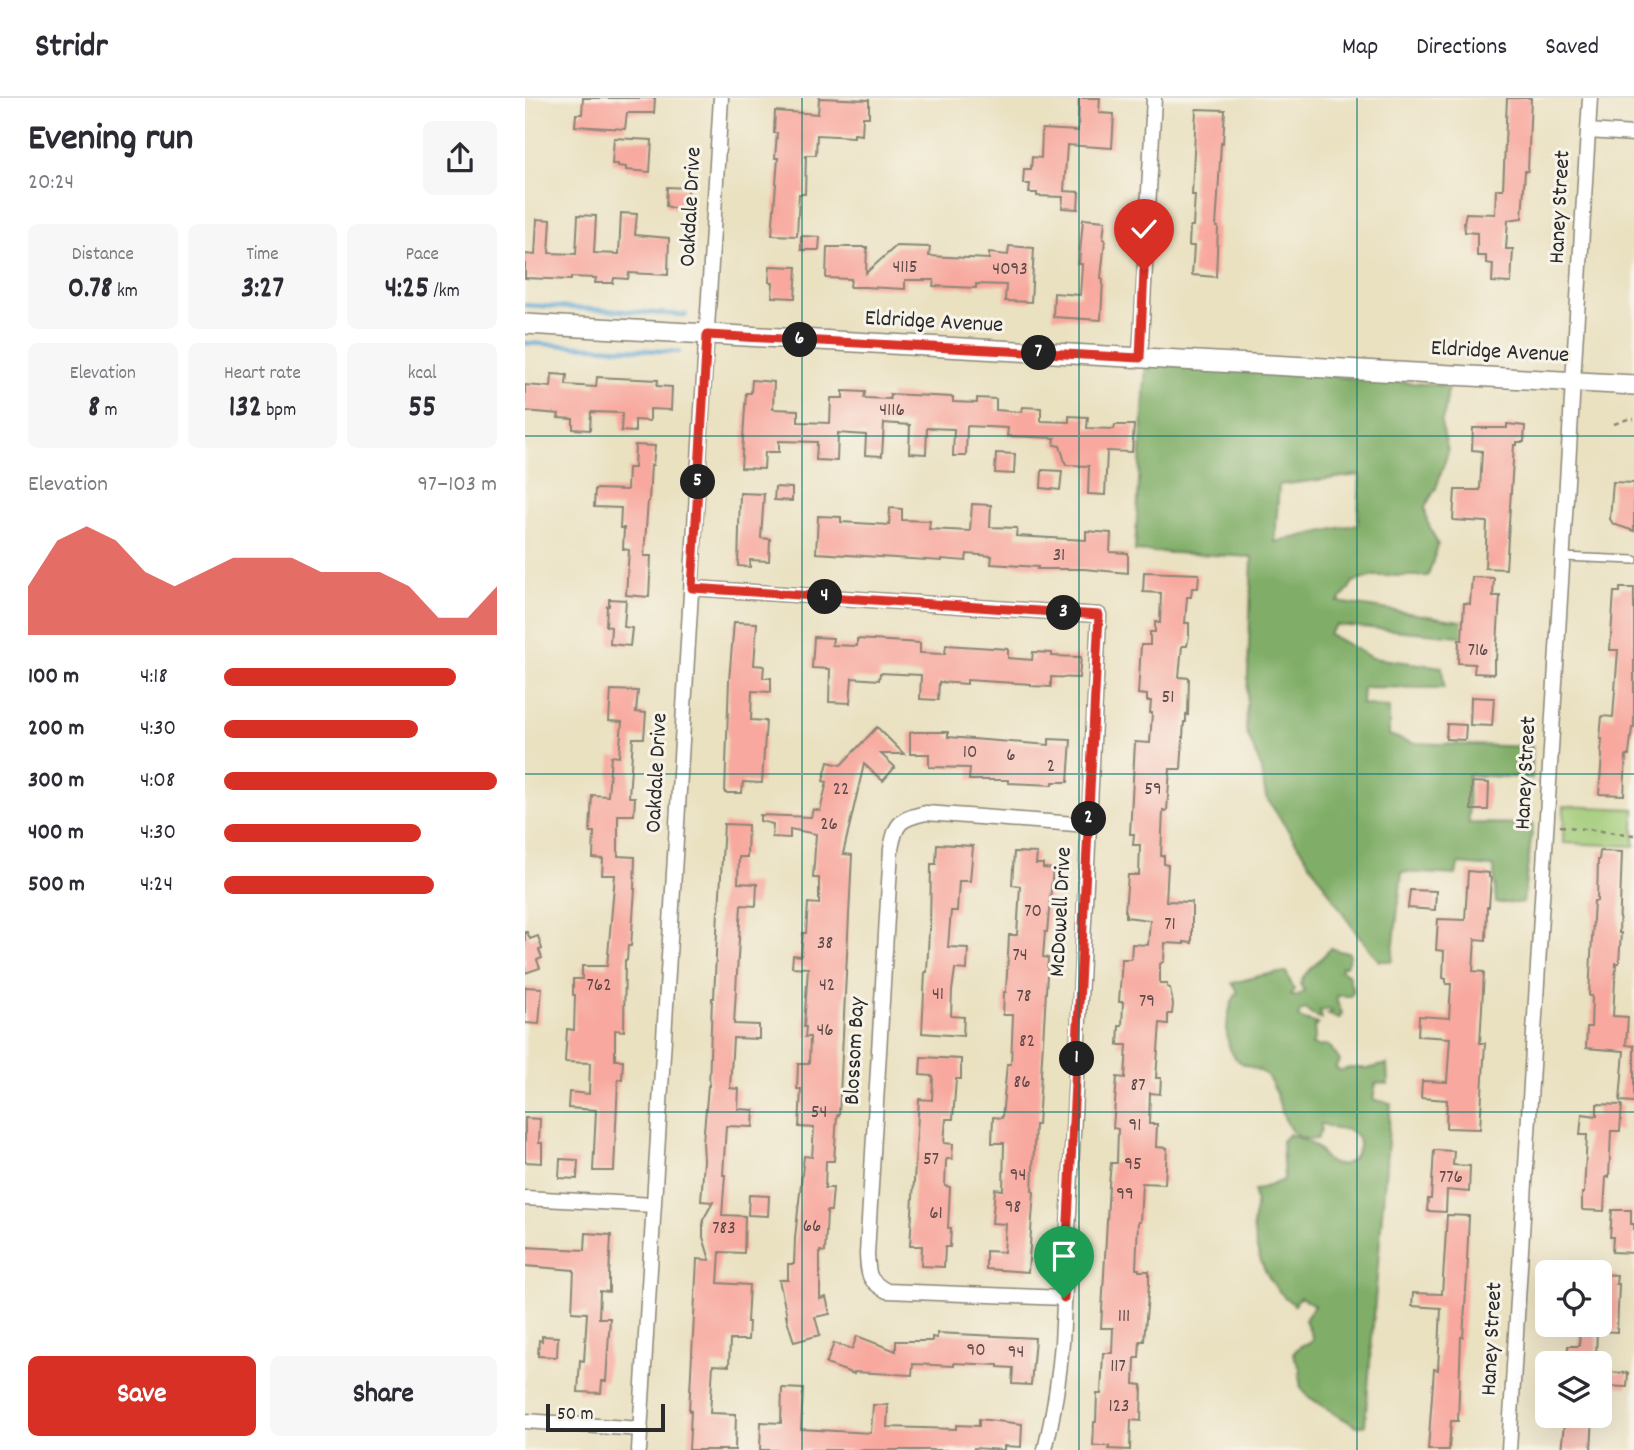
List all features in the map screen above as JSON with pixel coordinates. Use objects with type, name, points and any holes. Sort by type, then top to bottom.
[{"type":"street","name":"Oakdale Drive","points":[[639,1450],[721,98]]},
{"type":"street","points":[[1140,358],[1154,98]]},
{"type":"street","name":"Haney Street","points":[[1509,1450],[1590,98]]},
{"type":"street","points":[[1588,131],[1634,134]]},
{"type":"street","name":"Eldridge Avenue","points":[[525,324],[1634,385]]},
{"type":"street","name":"McDowell Drive","points":[[692,588],[1099,615],[1059,1383],[1045,1450]]},
{"type":"street","name":"Blossom Bay","points":[[1064,1298],[887,1291],[876,1285],[868,1273],[867,1254],[894,831],[899,822],[926,813],[1089,825]]},
{"type":"street","points":[[525,1198],[654,1205]]},
{"type":"street","points":[[525,1420],[641,1429]]},
{"type":"lane","points":[[1562,557],[1634,560]]},
{"type":"path","points":[[1614,424],[1634,419]]},
{"type":"path","points":[[1546,825],[1634,835]]},
{"type":"green space","points":[[1146,361],[1448,386],[1441,423],[1448,452],[1436,488],[1425,507],[1427,521],[1438,545],[1428,576],[1374,576],[1353,582],[1338,602],[1474,623],[1470,637],[1336,625],[1329,634],[1372,658],[1442,667],[1444,688],[1363,687],[1362,704],[1389,708],[1389,735],[1412,743],[1532,747],[1532,778],[1468,775],[1469,823],[1533,824],[1523,903],[1496,903],[1494,867],[1458,864],[1456,875],[1402,872],[1392,961],[1379,961],[1353,928],[1266,797],[1260,765],[1246,730],[1252,557],[1135,551]],"holes":[[[1360,475],[1358,524],[1275,542],[1279,485]]]},
{"type":"green space","points":[[1564,806],[1634,809],[1634,846],[1563,843]]},
{"type":"green space","points":[[1331,948],[1348,952],[1350,955],[1346,966],[1342,966],[1340,970],[1348,974],[1353,992],[1350,996],[1337,996],[1342,1013],[1339,1019],[1327,1014],[1332,1011],[1330,1009],[1320,1011],[1322,1019],[1310,1014],[1306,1009],[1300,1011],[1298,1018],[1318,1024],[1314,1028],[1312,1045],[1327,1045],[1331,1048],[1340,1061],[1335,1067],[1340,1071],[1387,1064],[1388,1084],[1376,1083],[1373,1100],[1391,1103],[1365,1425],[1357,1426],[1309,1397],[1301,1388],[1301,1370],[1293,1354],[1313,1339],[1305,1320],[1314,1305],[1300,1297],[1294,1305],[1277,1289],[1260,1259],[1253,1224],[1256,1208],[1254,1191],[1284,1180],[1282,1141],[1289,1134],[1308,1142],[1320,1151],[1326,1160],[1340,1165],[1352,1159],[1359,1148],[1359,1142],[1351,1131],[1322,1124],[1317,1139],[1305,1139],[1296,1134],[1284,1118],[1268,1077],[1234,1056],[1227,1028],[1230,1007],[1238,992],[1232,983],[1286,972],[1294,990],[1291,996],[1297,996],[1304,991],[1300,984],[1303,977]]},
{"type":"building","points":[[583,98],[655,98],[654,113],[627,113],[625,129],[575,126],[576,114],[582,114]]},
{"type":"building","points":[[819,98],[869,100],[869,117],[863,117],[862,135],[817,135],[816,155],[806,155],[805,194],[799,194],[797,236],[772,235],[778,158],[775,158],[775,111],[818,114]]},
{"type":"building","points":[[1079,98],[1100,98],[1099,113],[1114,114],[1112,148],[1067,145],[1064,191],[1079,192],[1078,209],[1062,208],[1063,197],[1029,193],[1030,184],[1023,184],[1024,169],[1031,169],[1032,157],[1041,158],[1042,129],[1078,131]]},
{"type":"building","points":[[1507,98],[1531,98],[1528,171],[1525,171],[1522,218],[1508,220],[1506,249],[1513,249],[1511,283],[1492,282],[1493,264],[1486,263],[1486,256],[1477,256],[1477,233],[1465,232],[1464,222],[1466,213],[1495,214],[1496,189],[1503,189]]},
{"type":"building","points":[[1196,109],[1225,110],[1216,227],[1216,277],[1192,275],[1194,246],[1189,246],[1195,195],[1192,195]]},
{"type":"building","points":[[614,138],[652,140],[650,172],[626,170],[626,167],[612,164]]},
{"type":"building","points":[[667,187],[688,188],[686,208],[666,206]]},
{"type":"building","points":[[621,213],[637,214],[635,235],[669,238],[668,275],[629,273],[628,279],[614,278],[613,283],[595,283],[596,278],[525,278],[525,254],[535,255],[537,219],[551,220],[549,253],[576,254],[578,215],[596,216],[594,253],[619,254]]},
{"type":"building","points":[[1083,219],[1105,221],[1101,320],[1053,317],[1054,293],[1080,295],[1082,264],[1079,264]]},
{"type":"building","points":[[801,236],[820,237],[819,250],[801,250]]},
{"type":"building","points":[[896,246],[930,247],[929,256],[989,259],[989,253],[1008,255],[1009,246],[1034,248],[1031,302],[1005,301],[1006,285],[976,284],[976,288],[933,286],[934,280],[905,280],[905,289],[850,287],[851,279],[826,278],[827,247],[867,247],[866,273]]},
{"type":"building","points":[[770,266],[797,267],[795,298],[772,297]]},
{"type":"building","points":[[552,374],[567,375],[566,385],[596,387],[597,377],[658,380],[657,386],[672,387],[671,410],[650,409],[650,421],[635,420],[635,432],[621,431],[622,413],[591,412],[590,430],[573,429],[573,419],[558,418],[559,414],[525,411],[525,385],[551,387]]},
{"type":"building","points":[[752,380],[774,382],[773,409],[798,410],[798,422],[830,423],[831,398],[843,398],[843,391],[865,392],[864,398],[890,399],[890,394],[953,397],[953,402],[977,403],[977,398],[996,399],[996,410],[1021,412],[1022,407],[1041,408],[1041,421],[1069,422],[1069,416],[1088,417],[1087,428],[1114,429],[1115,425],[1134,425],[1132,452],[1107,451],[1105,495],[1088,494],[1089,466],[1066,465],[1060,446],[1054,445],[1055,438],[1007,436],[1008,428],[967,426],[966,456],[953,456],[954,429],[927,428],[926,454],[909,453],[910,425],[884,423],[882,456],[865,455],[866,435],[838,433],[837,461],[816,460],[817,442],[779,441],[779,452],[765,452],[764,469],[741,468],[746,393],[751,393]]},
{"type":"building","points":[[1507,424],[1525,426],[1524,442],[1514,445],[1506,569],[1485,568],[1487,522],[1453,520],[1455,490],[1480,490],[1482,451],[1472,450],[1473,428],[1507,428]]},
{"type":"building","points":[[635,445],[655,446],[644,556],[651,556],[649,597],[626,595],[629,550],[623,549],[621,508],[594,507],[595,489],[627,490],[628,468],[634,468]]},
{"type":"building","points":[[996,453],[1015,454],[1014,474],[995,473]]},
{"type":"building","points":[[1042,470],[1062,471],[1060,490],[1041,488]]},
{"type":"building","points":[[1613,482],[1634,483],[1634,531],[1613,524],[1610,519]]},
{"type":"building","points":[[775,487],[792,488],[792,501],[774,500]]},
{"type":"building","points":[[740,493],[764,494],[761,538],[770,539],[769,561],[750,560],[750,567],[738,566]]},
{"type":"building","points":[[972,504],[991,505],[990,527],[1017,528],[1016,536],[1086,540],[1086,531],[1111,533],[1110,552],[1128,553],[1128,573],[991,564],[992,556],[967,554],[966,561],[942,561],[816,553],[818,516],[841,517],[841,522],[889,525],[890,508],[902,509],[902,520],[930,521],[929,529],[970,531]]},
{"type":"building","points":[[1144,572],[1199,574],[1198,588],[1192,588],[1191,597],[1187,597],[1185,623],[1189,623],[1189,636],[1187,646],[1182,646],[1179,677],[1189,678],[1188,715],[1186,714],[1184,722],[1181,769],[1170,769],[1167,811],[1163,810],[1161,856],[1164,856],[1164,864],[1168,865],[1166,901],[1192,902],[1192,943],[1165,943],[1164,961],[1160,964],[1160,983],[1167,983],[1173,1004],[1172,1014],[1168,1014],[1168,1024],[1160,1023],[1156,1078],[1161,1078],[1160,1094],[1150,1093],[1149,1124],[1157,1124],[1156,1147],[1167,1148],[1165,1184],[1142,1183],[1136,1269],[1149,1271],[1149,1284],[1144,1341],[1140,1341],[1139,1358],[1135,1358],[1134,1384],[1142,1385],[1141,1421],[1131,1420],[1130,1450],[1093,1446],[1097,1394],[1101,1394],[1103,1353],[1112,1353],[1113,1328],[1101,1328],[1111,1163],[1117,1163],[1118,1129],[1113,1128],[1117,1077],[1125,1078],[1127,1045],[1118,1045],[1119,1026],[1122,1026],[1123,1002],[1119,1002],[1122,959],[1131,959],[1132,944],[1148,945],[1150,920],[1126,917],[1125,911],[1128,875],[1139,875],[1140,845],[1133,845],[1134,834],[1130,834],[1135,742],[1150,743],[1152,713],[1151,701],[1147,701],[1147,695],[1138,694],[1141,645],[1150,645],[1150,632],[1155,632],[1155,622],[1160,623],[1161,593],[1143,592]]},
{"type":"building","points":[[1472,577],[1494,578],[1493,596],[1500,596],[1494,674],[1474,673],[1475,664],[1458,663],[1464,603],[1470,604]]},
{"type":"building","points":[[1620,588],[1634,588],[1634,728],[1629,755],[1626,755],[1624,795],[1599,794],[1602,716],[1613,717],[1618,650],[1610,650],[1614,592],[1620,592]]},
{"type":"building","points":[[609,599],[626,600],[624,627],[632,628],[630,646],[610,644],[611,627],[606,626]]},
{"type":"building","points":[[734,622],[757,623],[754,665],[764,666],[763,678],[771,678],[771,692],[752,691],[751,720],[766,721],[762,783],[743,782],[742,793],[725,793],[729,680]]},
{"type":"building","points":[[814,637],[833,638],[832,645],[857,646],[857,639],[920,643],[920,653],[945,654],[946,645],[1008,649],[1008,658],[1032,660],[1033,652],[1081,657],[1079,678],[1051,677],[1051,687],[967,680],[967,684],[939,682],[938,700],[920,699],[921,675],[880,673],[879,680],[852,678],[850,703],[829,702],[830,669],[812,668]]},
{"type":"building","points":[[611,690],[638,691],[636,712],[646,713],[644,738],[633,738],[629,797],[635,797],[634,815],[618,815],[618,856],[635,857],[635,889],[631,946],[628,946],[625,960],[624,1031],[615,1030],[615,1060],[623,1060],[622,1080],[618,1079],[614,1171],[593,1171],[596,1110],[568,1108],[569,1092],[589,1094],[590,1063],[565,1062],[567,1029],[574,1030],[573,979],[582,979],[582,966],[607,966],[615,875],[602,875],[603,859],[593,858],[594,832],[590,832],[592,795],[608,796],[611,756],[619,757],[622,722],[609,721]]},
{"type":"building","points":[[1471,697],[1494,698],[1492,726],[1470,725]]},
{"type":"building","points":[[1447,724],[1466,725],[1465,740],[1446,739]]},
{"type":"building","points":[[877,727],[904,754],[881,754],[895,767],[883,781],[864,764],[843,854],[852,855],[839,1115],[834,1161],[826,1161],[825,1188],[833,1188],[831,1211],[827,1211],[825,1252],[820,1251],[820,1299],[826,1297],[830,1314],[815,1317],[820,1335],[794,1342],[779,1280],[788,1280],[788,1264],[794,1264],[804,1156],[812,1157],[814,1128],[799,1127],[801,1089],[797,1089],[798,1064],[809,1064],[810,1037],[805,1037],[804,1027],[808,968],[792,967],[793,955],[801,956],[808,903],[819,904],[819,878],[813,878],[816,834],[790,829],[790,838],[772,837],[773,824],[760,821],[760,815],[811,817],[813,809],[820,811],[827,782],[823,781],[828,762],[841,765]]},
{"type":"building","points":[[948,732],[948,737],[1049,745],[1049,739],[1071,740],[1068,782],[1053,782],[1053,785],[1008,783],[1008,780],[969,780],[970,768],[929,767],[929,754],[910,754],[910,733]]},
{"type":"building","points":[[1472,782],[1489,783],[1488,810],[1471,810]]},
{"type":"building","points":[[724,824],[748,825],[747,857],[739,857],[738,883],[757,884],[756,906],[741,905],[734,1024],[759,1025],[759,1039],[733,1038],[730,1088],[739,1089],[738,1109],[754,1110],[753,1127],[726,1126],[723,1175],[722,1215],[745,1216],[744,1253],[720,1252],[718,1283],[749,1285],[748,1340],[730,1340],[729,1366],[713,1365],[710,1413],[736,1414],[735,1450],[689,1450],[697,1259],[710,1260],[703,1237],[703,1220],[713,1202],[701,1201]]},
{"type":"building","points":[[937,844],[973,846],[970,881],[959,881],[957,911],[951,911],[948,947],[968,948],[967,970],[955,969],[952,991],[951,1016],[964,1017],[963,1036],[922,1033],[930,930],[931,864],[936,864]]},
{"type":"building","points":[[1600,851],[1622,852],[1621,933],[1613,1016],[1628,1017],[1626,1045],[1634,1046],[1634,1102],[1620,1101],[1624,1051],[1586,1048],[1587,1027],[1591,1027],[1590,975]]},
{"type":"building","points":[[1014,852],[1037,853],[1036,864],[1053,869],[1043,957],[1048,958],[1038,1125],[1035,1125],[1034,1192],[1028,1272],[986,1269],[986,1251],[1004,1252],[1006,1224],[992,1223],[995,1189],[1003,1190],[1004,1143],[992,1143],[993,1117],[1002,1118],[1007,1064],[1011,1064],[1013,1015],[1003,1015],[1009,935],[1017,935],[1020,886],[1012,885]]},
{"type":"building","points":[[1468,871],[1489,873],[1491,878],[1486,940],[1475,939],[1473,971],[1484,972],[1480,1043],[1485,1043],[1480,1129],[1446,1128],[1447,1100],[1421,1098],[1422,1081],[1447,1082],[1450,1038],[1418,1036],[1419,1016],[1449,1018],[1451,984],[1446,984],[1446,979],[1443,978],[1444,951],[1436,950],[1438,919],[1465,920]]},
{"type":"building","points":[[1410,890],[1436,891],[1435,910],[1408,908]]},
{"type":"building","points":[[525,932],[530,939],[538,936],[542,958],[537,960],[540,968],[525,973]]},
{"type":"building","points":[[525,987],[542,988],[539,1024],[525,1023]]},
{"type":"building","points":[[921,1057],[961,1059],[961,1079],[956,1079],[953,1119],[946,1119],[944,1143],[953,1144],[952,1159],[946,1161],[945,1186],[950,1187],[948,1228],[951,1228],[950,1247],[945,1247],[944,1267],[921,1266],[922,1246],[910,1246],[919,1099],[932,1100],[933,1076],[920,1075]]},
{"type":"building","points":[[1597,1104],[1622,1105],[1620,1131],[1611,1131],[1604,1211],[1582,1209],[1587,1135],[1580,1135],[1582,1114],[1597,1116]]},
{"type":"building","points":[[525,1118],[540,1119],[542,1163],[525,1162]]},
{"type":"building","points":[[1434,1150],[1454,1151],[1453,1165],[1470,1166],[1469,1192],[1447,1190],[1446,1212],[1427,1211],[1428,1199],[1431,1199]]},
{"type":"building","points":[[560,1159],[578,1160],[577,1179],[559,1178]]},
{"type":"building","points":[[749,1195],[769,1196],[768,1216],[748,1215]]},
{"type":"building","points":[[1612,1210],[1631,1210],[1634,1253],[1612,1252]]},
{"type":"building","points":[[1447,1215],[1469,1216],[1458,1421],[1451,1421],[1449,1450],[1428,1450],[1434,1369],[1438,1370],[1441,1308],[1412,1306],[1413,1293],[1442,1294]]},
{"type":"building","points":[[586,1233],[611,1235],[609,1292],[600,1291],[599,1318],[610,1318],[606,1381],[602,1381],[601,1393],[578,1392],[580,1360],[584,1361],[587,1313],[572,1312],[574,1270],[525,1266],[525,1247],[585,1250]]},
{"type":"building","points":[[1612,1275],[1617,1275],[1616,1284],[1619,1284],[1617,1332],[1612,1332]]},
{"type":"building","points":[[937,1333],[1035,1338],[1031,1385],[1012,1384],[1013,1368],[998,1365],[913,1364],[912,1375],[854,1374],[826,1364],[834,1343],[852,1349],[857,1336],[896,1351],[896,1341],[932,1341],[932,1337],[937,1338]]},
{"type":"building","points":[[542,1336],[558,1337],[557,1357],[538,1356],[539,1340],[542,1341]]},
{"type":"building","points":[[1579,1337],[1597,1337],[1596,1351],[1568,1351],[1568,1346],[1579,1346]]},
{"type":"building","points":[[1612,1372],[1628,1373],[1627,1387],[1612,1386]]},
{"type":"building","points":[[782,1388],[803,1389],[801,1429],[871,1433],[873,1405],[888,1405],[887,1427],[956,1429],[956,1425],[979,1426],[979,1419],[1022,1424],[1021,1447],[1004,1446],[1004,1450],[760,1450],[761,1422],[781,1423]]},
{"type":"building","points":[[1564,1428],[1592,1428],[1591,1450],[1561,1450]]},
{"type":"waterway","points":[[525,305],[686,315]]},
{"type":"waterway","points":[[525,343],[679,352]]},
{"type":"route","points":[[1064,1298],[1099,615],[692,588],[707,335],[1140,358],[1144,271]]}]
